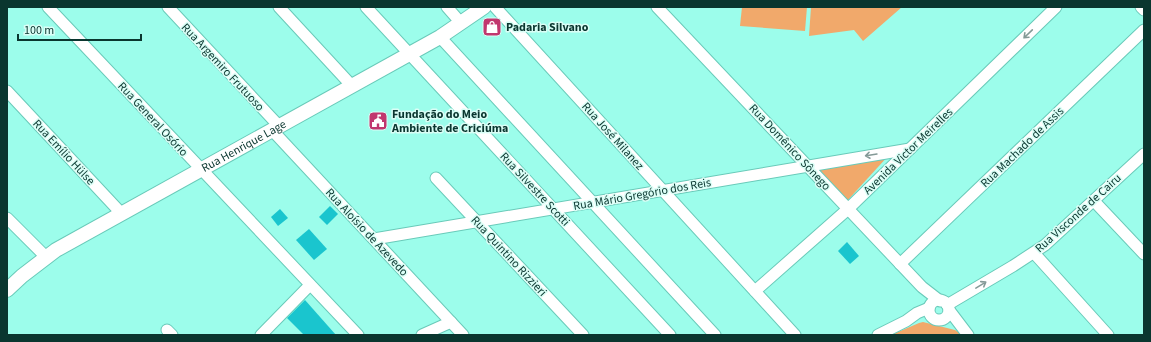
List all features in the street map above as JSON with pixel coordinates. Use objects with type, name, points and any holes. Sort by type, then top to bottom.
[{"type":"main road","name":"Rua Henrique Lage","points":[[7,290],[46,256],[440,37],[484,7]]},
{"type":"street","name":"Rua General Osório","points":[[48,7],[358,335]]},
{"type":"street","name":"Rua Argemiro Frutuoso","points":[[168,7],[275,128]]},
{"type":"street","points":[[279,7],[352,86]]},
{"type":"street","name":"Rua Silvestre Scotti","points":[[366,7],[670,335]]},
{"type":"street","points":[[447,7],[462,23]]},
{"type":"street","name":"Rua José Milanez","points":[[495,7],[795,335]]},
{"type":"street","name":"Rua Domênico Sônego","points":[[657,7],[922,287],[945,305],[967,334]]},
{"type":"street","name":"Avenida Victor Meirelles","points":[[755,292],[848,209],[1056,7]]},
{"type":"street","points":[[1141,7],[1144,10]]},
{"type":"street","name":"Rua Machado de Assis","points":[[900,264],[1144,30]]},
{"type":"street","points":[[440,37],[715,335]]},
{"type":"street","name":"Rua Emílio Hülse","points":[[7,91],[121,213]]},
{"type":"street","name":"Rua Aloísio de Azevedo","points":[[275,128],[374,239],[463,335]]},
{"type":"street","name":"Rua Mário Gregório dos Reis","points":[[374,239],[910,149]]},
{"type":"street","name":"Rua Visconde de Cairu","points":[[933,313],[934,302],[945,305],[1034,253],[1053,238],[1144,154]]},
{"type":"street","name":"Rua Quintino Rizzieri","points":[[436,178],[583,335]]},
{"type":"street","points":[[1094,201],[1144,254]]},
{"type":"street","points":[[7,218],[46,256]]},
{"type":"street","points":[[1034,253],[1108,335]]},
{"type":"street","points":[[261,335],[310,285]]},
{"type":"street","name":"Rua Domênico Sônego","points":[[922,287],[933,313],[967,334]]},
{"type":"street","points":[[878,335],[917,314],[933,313],[947,315],[945,305]]},
{"type":"street","points":[[422,335],[450,322]]},
{"type":"shaded area","points":[[742,7],[807,7],[805,31],[740,26]]},
{"type":"shaded area","points":[[811,7],[902,7],[863,41],[854,30],[809,36]]},
{"type":"shaded area","points":[[889,155],[847,201],[816,167]]},
{"type":"shaded area","points":[[923,322],[955,330],[962,335],[891,335]]},
{"type":"building","points":[[330,206],[338,214],[327,225],[319,217]]},
{"type":"building","points":[[280,209],[288,218],[278,226],[271,217]]},
{"type":"building","points":[[309,229],[327,249],[314,260],[296,240]]},
{"type":"building","points":[[847,242],[859,256],[850,264],[838,251]]},
{"type":"building","points":[[305,300],[336,335],[304,335],[287,318]]},
{"type":"place","name":"Padaria Silvano","points":[[492,27]]},
{"type":"place","name":"Fundação do Meio Ambiente de Criciúma","points":[[378,121]]}]
